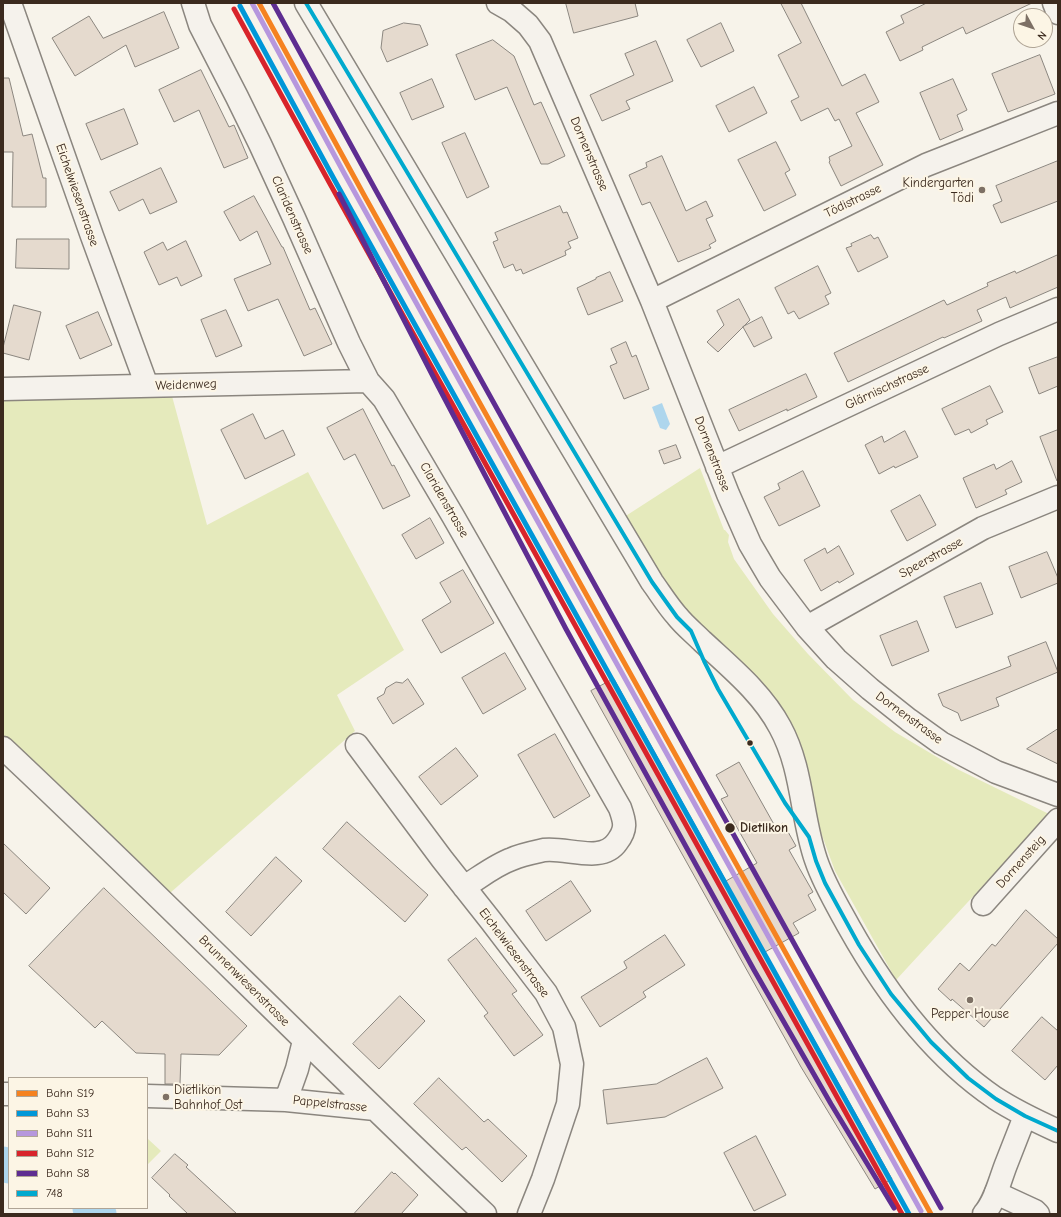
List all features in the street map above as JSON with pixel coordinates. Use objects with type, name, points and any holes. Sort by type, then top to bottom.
[{"type":"street","name":"Eichelwiesenstrasse","points":[[10,3],[92,236],[147,386]]},
{"type":"street","name":"Claridenstrasse","points":[[193,3],[200,25],[260,144],[348,343],[368,381],[384,399],[453,516],[620,808],[625,824],[621,838],[614,846],[602,853],[588,854],[551,850],[538,852],[512,859],[464,887]]},
{"type":"street","points":[[306,3],[652,582],[677,617],[760,697],[780,727],[793,758],[809,837],[819,869],[825,883],[859,945],[891,994],[931,1042],[968,1078],[996,1099],[1026,1116],[1058,1131]]},
{"type":"street","name":"Dornenstrasse","points":[[498,3],[512,11],[528,25],[540,41],[652,301],[728,494],[750,544],[770,578],[807,627],[836,659],[870,689],[909,720],[941,743],[996,772],[1058,795]]},
{"type":"street","points":[[1054,3],[1058,13]]},
{"type":"street","name":"Tödistrasse","points":[[652,301],[926,165],[1058,113]]},
{"type":"street","name":"Glärnischstrasse","points":[[717,467],[999,334],[1058,309]]},
{"type":"street","name":"Weidenweg","points":[[3,389],[368,381]]},
{"type":"street","name":"Speerstrasse","points":[[807,627],[983,528],[1058,497]]},
{"type":"street","name":"Eichelwiesenstrasse","points":[[357,745],[442,859],[546,993],[564,1027],[572,1064],[568,1104],[543,1179],[529,1214]]},
{"type":"street","name":"Brunnenwiesenstrasse","points":[[3,748],[162,900],[304,1041],[485,1214]]},
{"type":"street","name":"Dornensteig","points":[[983,904],[1058,820]]},
{"type":"street","name":"Pappelstrasse","points":[[286,1100],[297,1069],[304,1041]]},
{"type":"street","name":"Pappelstrasse","points":[[148,1096],[286,1100],[375,1109]]},
{"type":"street","points":[[984,1214],[988,1210],[996,1194],[1007,1162],[1026,1116]]},
{"type":"street","points":[[996,1194],[1035,1211],[1038,1214]]},
{"type":"green space","points":[[169,385],[207,525],[308,472],[404,650],[337,695],[355,731],[162,900],[3,748],[3,389]]},
{"type":"green space","points":[[700,468],[724,530],[729,535],[728,542],[734,559],[773,614],[808,654],[853,700],[895,732],[957,769],[1049,814],[896,980],[835,871],[819,827],[795,741],[682,611],[621,519]]},
{"type":"green space","points":[[148,1139],[161,1151],[148,1164]]},
{"type":"water","points":[[662,403],[670,424],[666,430],[660,428],[652,407]]},
{"type":"building","points":[[566,3],[635,3],[638,16],[574,33]]},
{"type":"building","points":[[781,3],[801,3],[842,86],[865,74],[879,102],[856,113],[883,165],[841,186],[829,162],[829,157],[852,146],[839,119],[835,121],[828,108],[801,121],[791,101],[799,97],[778,55],[801,43]]},
{"type":"building","points":[[927,3],[1032,3],[1021,8],[1013,8],[1013,12],[966,34],[963,27],[922,47],[923,50],[900,61],[886,32],[904,23],[901,16]]},
{"type":"building","points":[[164,12],[179,48],[135,67],[126,45],[75,76],[52,38],[89,16],[103,38]]},
{"type":"building","points":[[404,23],[420,25],[428,45],[387,62],[381,48],[383,31]]},
{"type":"building","points":[[721,23],[734,51],[701,67],[687,40]]},
{"type":"building","points":[[493,40],[514,56],[534,105],[541,102],[565,156],[548,164],[541,164],[507,87],[475,100],[456,55]]},
{"type":"building","points":[[656,41],[673,81],[626,101],[630,109],[602,121],[590,95],[634,75],[625,54]]},
{"type":"building","points":[[1040,55],[1055,94],[1008,112],[992,74]]},
{"type":"building","points":[[201,70],[229,127],[234,125],[248,158],[224,168],[199,110],[174,122],[159,90]]},
{"type":"building","points":[[3,78],[9,78],[23,136],[32,134],[43,178],[46,178],[46,207],[12,207],[13,152],[3,152]]},
{"type":"building","points":[[432,79],[444,107],[412,120],[400,93]]},
{"type":"building","points":[[953,79],[967,110],[957,115],[963,130],[940,140],[920,93]]},
{"type":"building","points":[[754,87],[767,113],[729,132],[716,106]]},
{"type":"building","points":[[124,109],[138,144],[101,160],[86,124]]},
{"type":"building","points":[[465,133],[489,187],[467,198],[442,143]]},
{"type":"building","points":[[776,142],[790,170],[785,173],[796,195],[764,211],[738,160]]},
{"type":"building","points":[[662,156],[686,211],[706,201],[713,216],[706,219],[716,241],[709,245],[711,248],[678,262],[650,202],[642,205],[629,175],[647,167],[646,163]]},
{"type":"building","points":[[1058,161],[1058,201],[1001,223],[993,205],[1002,201],[996,186]]},
{"type":"building","points":[[161,168],[177,202],[150,214],[143,199],[119,211],[110,192]]},
{"type":"building","points":[[254,196],[283,247],[310,310],[315,308],[332,344],[304,356],[278,299],[248,311],[234,279],[271,264],[257,231],[240,241],[224,212]]},
{"type":"building","points":[[560,206],[563,213],[567,212],[578,238],[568,242],[571,248],[565,251],[566,255],[523,274],[521,269],[516,271],[513,264],[504,268],[493,242],[498,240],[495,233]]},
{"type":"building","points":[[871,235],[874,239],[878,237],[888,257],[858,272],[846,248],[852,246],[851,244]]},
{"type":"building","points":[[17,239],[69,239],[69,269],[16,268]]},
{"type":"building","points":[[186,241],[202,276],[181,286],[177,277],[159,285],[144,252],[163,242],[167,250]]},
{"type":"building","points":[[1058,255],[1058,287],[1010,308],[1006,297],[977,310],[982,321],[944,338],[943,337],[848,382],[834,353],[944,300],[947,305],[988,286],[987,283],[1015,271],[1016,273]]},
{"type":"building","points":[[818,266],[831,293],[825,296],[829,304],[799,319],[794,311],[788,314],[775,288]]},
{"type":"building","points":[[610,272],[623,301],[588,315],[577,288]]},
{"type":"building","points":[[739,299],[750,320],[718,352],[707,342],[724,325],[717,311]]},
{"type":"building","points":[[14,305],[41,312],[29,360],[3,353]]},
{"type":"building","points":[[226,310],[242,346],[216,357],[201,320]]},
{"type":"building","points":[[98,312],[112,345],[80,359],[66,326]]},
{"type":"building","points":[[762,317],[772,338],[754,347],[743,327]]},
{"type":"building","points":[[626,342],[632,357],[636,355],[649,389],[624,399],[610,366],[617,363],[611,349]]},
{"type":"building","points":[[1058,357],[1058,386],[1039,394],[1029,368]]},
{"type":"building","points":[[806,374],[817,397],[739,431],[729,410]]},
{"type":"building","points":[[990,386],[1003,412],[986,420],[988,424],[971,433],[969,429],[955,435],[942,409]]},
{"type":"building","points":[[363,409],[392,466],[394,465],[410,496],[383,509],[355,454],[344,460],[327,428]]},
{"type":"building","points":[[253,414],[265,439],[283,430],[295,455],[245,479],[221,430]]},
{"type":"building","points":[[1058,430],[1058,481],[1057,481],[1040,437]]},
{"type":"building","points":[[905,431],[918,457],[895,468],[894,466],[879,474],[865,445],[882,436],[884,442]]},
{"type":"building","points":[[676,445],[681,458],[664,464],[659,451]]},
{"type":"building","points":[[1012,461],[1022,482],[1005,490],[1007,494],[976,508],[963,478],[994,464],[996,469]]},
{"type":"building","points":[[803,471],[820,506],[779,526],[764,497],[780,489],[778,484]]},
{"type":"building","points":[[920,495],[936,525],[907,541],[891,511]]},
{"type":"building","points":[[430,518],[444,543],[416,559],[402,535]]},
{"type":"building","points":[[839,546],[854,574],[821,591],[804,560],[825,548],[827,553]]},
{"type":"building","points":[[1047,552],[1058,578],[1058,583],[1021,598],[1009,567]]},
{"type":"building","points":[[463,570],[494,623],[441,653],[422,620],[451,602],[440,583]]},
{"type":"building","points":[[981,583],[993,614],[956,628],[944,597]]},
{"type":"building","points":[[917,621],[929,651],[892,666],[880,636]]},
{"type":"building","points":[[1046,642],[1058,672],[996,698],[999,706],[961,721],[958,713],[943,706],[938,694],[1011,666],[1008,657]]},
{"type":"building","points":[[505,653],[526,689],[483,714],[462,678]]},
{"type":"building","points":[[408,679],[424,704],[393,724],[377,698],[384,694],[386,688],[396,682],[402,683]]},
{"type":"building","points":[[614,679],[726,881],[757,863],[721,799],[728,796],[716,775],[739,762],[776,828],[783,823],[796,846],[789,850],[813,892],[808,895],[816,910],[793,923],[799,933],[765,952],[892,1179],[875,1189],[801,1067],[591,691]]},
{"type":"building","points":[[1058,729],[1058,764],[1027,749]]},
{"type":"building","points":[[555,734],[590,796],[554,818],[518,755]]},
{"type":"building","points":[[456,748],[478,776],[441,805],[419,777]]},
{"type":"building","points":[[347,822],[428,895],[405,922],[323,849]]},
{"type":"building","points":[[3,843],[50,888],[26,914],[3,892]]},
{"type":"building","points":[[276,857],[302,881],[251,936],[226,912]]},
{"type":"building","points":[[571,881],[591,911],[546,941],[526,911]]},
{"type":"building","points":[[104,888],[247,1026],[219,1055],[181,1054],[180,1084],[165,1084],[165,1054],[136,1053],[102,1021],[95,1028],[29,966]]},
{"type":"building","points":[[1026,910],[1058,939],[1058,943],[984,1027],[952,999],[951,1001],[938,989],[960,963],[969,971],[992,944],[995,946]]},
{"type":"building","points":[[665,935],[685,965],[643,992],[646,997],[600,1027],[581,997],[627,968],[624,962]]},
{"type":"building","points":[[476,938],[517,991],[512,994],[543,1035],[514,1056],[484,1016],[488,1013],[448,960]]},
{"type":"building","points":[[400,996],[425,1021],[379,1069],[353,1044]]},
{"type":"building","points":[[1042,1017],[1058,1031],[1058,1065],[1045,1080],[1012,1051]]},
{"type":"building","points":[[707,1058],[723,1088],[665,1117],[607,1124],[603,1090],[656,1084]]},
{"type":"building","points":[[439,1078],[484,1122],[488,1119],[527,1156],[502,1182],[466,1147],[462,1150],[414,1104]]},
{"type":"building","points":[[756,1136],[786,1195],[754,1211],[724,1153]]},
{"type":"building","points":[[175,1154],[188,1165],[186,1167],[237,1214],[188,1214],[169,1196],[170,1195],[152,1178]]},
{"type":"building","points":[[392,1172],[394,1174],[395,1173],[418,1195],[401,1214],[354,1214]]},
{"type":"waterway","points":[[3,1164],[8,1166]]},
{"type":"waterway","points":[[92,1209],[99,1214]]},
{"type":"rail line","name":"S11","points":[[252,3],[344,173],[921,1211]]},
{"type":"rail line","name":"S19","points":[[259,3],[364,195],[931,1214]]},
{"type":"rail line","name":"S8","points":[[273,3],[941,1208]]},
{"type":"rail line","name":"S3","points":[[240,6],[334,179],[909,1214]]},
{"type":"rail line","name":"S12","points":[[234,9],[902,1214]]},
{"type":"rail line","name":"S8","points":[[339,194],[566,629],[754,970],[831,1104],[894,1208]]},
{"type":"transit line","name":"748","points":[[306,3],[652,582],[677,617],[691,631],[718,689],[785,803],[809,837],[816,861],[825,883],[859,945],[891,994],[931,1042],[968,1078],[996,1099],[1025,1116],[1058,1131]]},
{"type":"place","name":"Kindergarten Tödi","points":[[982,190]]},
{"type":"place","name":"Dietlikon","points":[[730,828]]},
{"type":"place","name":"Pepper House","points":[[970,1000]]},
{"type":"place","name":"Dietlikon Bahnhof Ost","points":[[166,1097]]}]
